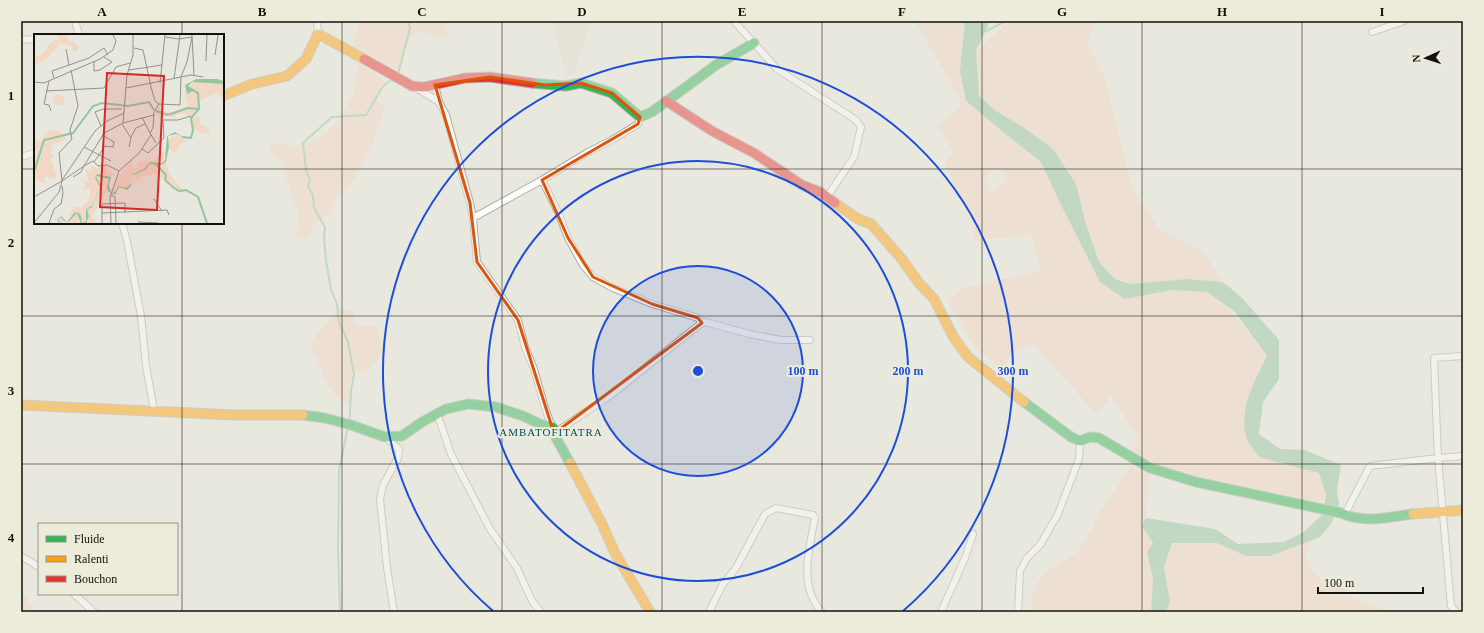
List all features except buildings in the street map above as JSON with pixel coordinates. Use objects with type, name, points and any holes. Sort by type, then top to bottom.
[{"type":"street","points":[[75,21],[79,34]]},
{"type":"street","points":[[224,96],[252,84],[287,76],[306,59],[318,34],[317,21]]},
{"type":"street","points":[[734,21],[777,69],[856,120],[861,127],[854,157],[828,197]]},
{"type":"street","points":[[1372,32],[1404,21]]},
{"type":"street","points":[[318,34],[365,59],[439,102]]},
{"type":"street","points":[[21,38],[34,40]]},
{"type":"street","points":[[640,117],[652,112],[716,65],[754,43]]},
{"type":"street","points":[[412,86],[424,87],[465,78],[490,77],[545,85],[566,86],[581,83],[612,93],[640,117]]},
{"type":"street","points":[[435,85],[439,102],[446,116],[473,218],[477,262],[518,320],[525,347],[534,369],[545,408],[554,429],[556,438],[602,524],[615,553],[650,612]]},
{"type":"street","points":[[666,101],[712,131],[754,153],[802,185],[828,197],[858,219],[871,224],[934,299],[954,338],[968,357],[1031,408],[1071,437],[1080,441],[1090,437],[1099,438],[1150,468],[1196,482],[1329,510],[1352,518],[1367,520],[1463,510]]},
{"type":"street","points":[[473,218],[542,180],[588,152],[612,140],[638,124],[640,117]]},
{"type":"street","points":[[21,157],[34,153]]},
{"type":"street","points":[[542,180],[558,212],[568,238],[583,265],[593,277],[613,288],[652,304],[698,318],[702,323]]},
{"type":"street","points":[[122,224],[141,316],[146,366],[154,410]]},
{"type":"street","points":[[554,429],[611,395],[702,323],[714,323],[749,334],[781,340],[810,340]]},
{"type":"street","points":[[1456,612],[1451,606],[1442,511],[1438,458],[1434,358],[1463,356]]},
{"type":"street","points":[[385,437],[402,436],[437,413],[446,409],[468,404],[496,407],[554,429]]},
{"type":"street","points":[[21,405],[132,411],[154,410],[234,415],[306,416],[325,418],[385,437],[399,449],[398,458],[382,485],[380,499],[387,568],[394,612]]},
{"type":"street","points":[[437,413],[451,454],[486,522],[517,568],[532,601],[541,612]]},
{"type":"street","points":[[1018,612],[1020,571],[1027,558],[1040,545],[1058,514],[1079,459],[1080,441]]},
{"type":"street","points":[[1343,514],[1370,466],[1463,456]]},
{"type":"street","points":[[709,612],[723,584],[736,568],[765,514],[776,508],[813,515],[815,518],[807,555],[807,570],[809,588],[815,604],[822,612]]},
{"type":"street","points":[[942,612],[965,558],[973,534]]},
{"type":"street","points":[[21,556],[38,566]]},
{"type":"street","points":[[75,595],[94,612]]},
{"type":"highlighted area","points":[[490,77],[545,85],[581,83],[612,93],[640,117],[638,124],[542,180],[568,238],[593,277],[652,304],[698,318],[702,323],[556,432],[552,427],[518,320],[477,262],[470,203],[435,85]]},
{"type":"shaded area","points":[[364,21],[443,21],[450,35],[440,38],[417,32],[412,36],[397,69],[354,47],[354,40],[359,23]]},
{"type":"shaded area","points":[[551,21],[589,21],[586,37],[573,74],[567,76]]},
{"type":"shaded area","points":[[915,21],[965,21],[960,71],[966,101],[1041,162],[1100,282],[1125,299],[1172,290],[1207,292],[1232,312],[1267,356],[1253,382],[1246,437],[1290,464],[1319,473],[1326,495],[1319,502],[1166,469],[1141,461],[1132,450],[1139,438],[1111,396],[1097,415],[1034,345],[1018,351],[1000,368],[973,346],[947,300],[964,288],[1041,270],[1031,235],[974,241],[971,217],[958,196],[945,162],[954,153],[937,125],[961,107],[960,99]],"holes":[[[999,168],[1006,183],[992,191],[985,176]]]},
{"type":"shaded area","points":[[965,21],[990,21],[976,51],[979,96],[996,111],[1023,127],[1053,149],[1076,184],[1085,221],[1099,262],[1115,279],[1130,284],[1187,279],[1223,282],[1242,298],[1279,340],[1279,379],[1263,402],[1259,434],[1280,449],[1305,450],[1341,465],[1337,491],[1339,504],[1331,524],[1320,537],[1270,556],[1246,556],[1217,543],[1172,543],[1164,567],[1170,602],[1166,612],[1151,612],[1153,579],[1147,552],[1153,543],[1142,526],[1146,518],[1215,529],[1238,544],[1284,542],[1304,532],[1323,514],[1326,495],[1319,473],[1259,457],[1248,441],[1244,426],[1246,405],[1253,384],[1267,356],[1235,312],[1207,292],[1172,290],[1125,299],[1100,282],[1041,162],[966,101],[960,71]]},
{"type":"shaded area","points":[[1009,21],[1096,21],[1087,43],[1104,77],[1134,192],[1161,231],[1203,251],[1223,282],[1187,279],[1130,284],[1115,279],[1099,262],[1085,221],[1076,184],[1053,150],[1023,127],[996,111],[979,96],[976,51]]},
{"type":"shaded area","points":[[358,63],[385,80],[374,97],[385,108],[374,136],[372,147],[356,178],[349,187],[340,193],[329,215],[314,224],[308,239],[297,239],[294,234],[299,223],[298,213],[282,166],[271,151],[270,145],[276,143],[299,146],[320,138],[337,122],[354,92]]},
{"type":"shaded area","points":[[351,310],[353,312],[354,324],[376,327],[382,345],[379,357],[372,367],[364,371],[353,372],[350,383],[350,403],[344,402],[331,390],[322,375],[318,361],[311,349],[311,342],[316,335],[337,311]]},
{"type":"shaded area","points":[[1131,466],[1149,474],[1146,518],[1142,526],[1153,543],[1147,552],[1153,579],[1151,612],[1033,612],[1031,599],[1037,583],[1048,571],[1077,552],[1093,527],[1099,511],[1110,498]]},
{"type":"shaded area","points":[[1312,540],[1306,552],[1307,564],[1314,574],[1325,582],[1343,587],[1352,597],[1389,612],[1166,612],[1170,602],[1164,567],[1172,543],[1217,543],[1246,556],[1270,556]]},
{"type":"shaded area","points":[[21,595],[25,595],[36,612],[21,612]]},
{"type":"waterway","points":[[398,74],[410,28],[408,21]]},
{"type":"waterway","points":[[984,32],[1006,21]]},
{"type":"waterway","points":[[349,422],[351,391],[354,374],[348,342],[339,322],[337,304],[331,289],[326,261],[324,238],[325,227],[314,208],[313,196],[308,186],[310,181],[306,170],[303,143],[332,117],[366,115],[383,86],[393,79]]},
{"type":"waterway","points":[[340,612],[338,551],[339,471],[348,426]]},
{"type":"traffic: fast","points":[[532,83],[565,86],[581,83],[612,93],[640,117],[652,112],[716,65],[754,43]]},
{"type":"traffic: fast","points":[[1024,402],[1071,437],[1080,441],[1090,437],[1099,438],[1150,468],[1196,482],[1359,518],[1377,519],[1413,514]]},
{"type":"traffic: fast","points":[[303,415],[325,418],[385,437],[402,436],[422,422],[446,409],[468,404],[496,407],[523,416],[540,424],[552,427],[556,432],[556,438],[570,463]]},
{"type":"traffic: slow","points":[[224,96],[252,84],[287,76],[306,59],[318,34],[364,59]]},
{"type":"traffic: slow","points":[[835,203],[858,219],[871,224],[934,299],[954,338],[968,357],[1024,402]]},
{"type":"traffic: slow","points":[[21,405],[234,415],[303,415]]},
{"type":"traffic: slow","points":[[570,463],[602,524],[615,553],[650,612]]},
{"type":"traffic: slow","points":[[1413,514],[1463,510]]},
{"type":"traffic: jam","points":[[364,59],[412,86],[424,87],[465,78],[490,77],[532,83]]},
{"type":"traffic: jam","points":[[666,101],[712,131],[754,153],[802,185],[820,192],[835,203]]},
{"type":"district","name":"AMBATOFITATRA","points":[[551,432]]}]
